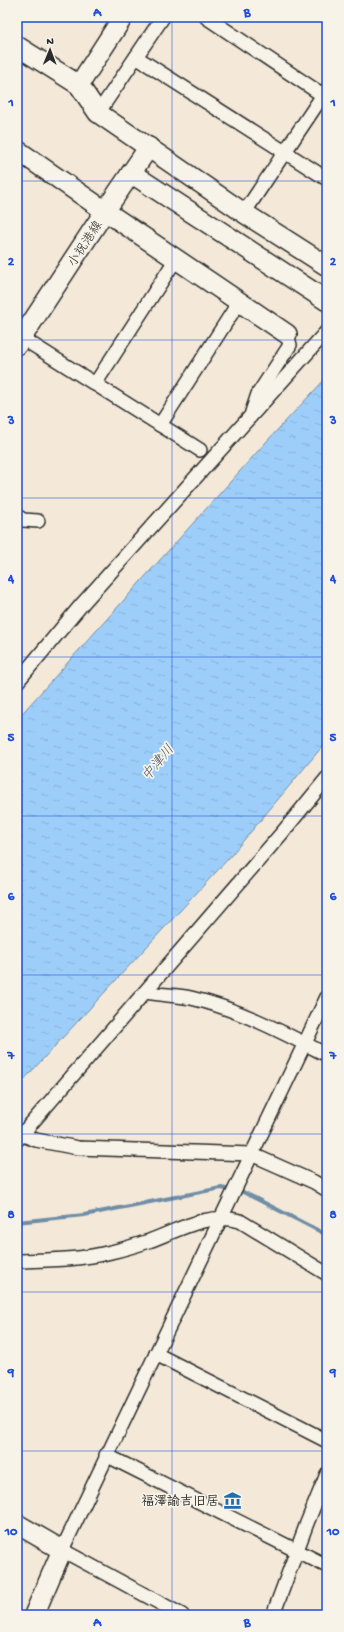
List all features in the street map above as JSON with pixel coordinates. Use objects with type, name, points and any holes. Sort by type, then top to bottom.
[{"type":"street","points":[[79,85],[123,17]]},
{"type":"street","points":[[98,113],[163,17]]},
{"type":"street","points":[[206,17],[326,94],[244,213]]},
{"type":"street","points":[[17,46],[79,85],[98,113],[244,213],[327,266]]},
{"type":"street","points":[[136,57],[327,179]]},
{"type":"street","points":[[149,147],[105,211],[287,334],[290,345],[258,394],[250,417]]},
{"type":"street","name":"小祝港線","points":[[17,150],[105,211],[20,341]]},
{"type":"street","points":[[131,173],[327,301]]},
{"type":"street","points":[[95,384],[176,259]]},
{"type":"street","points":[[160,425],[240,302]]},
{"type":"street","points":[[17,682],[82,603],[327,331]]},
{"type":"street","points":[[20,341],[95,384],[200,450]]},
{"type":"street","points":[[17,516],[23,520],[38,521]]},
{"type":"street","points":[[20,1138],[282,833],[327,778]]},
{"type":"street","points":[[145,992],[203,1001],[257,1020],[327,1055]]},
{"type":"street","points":[[34,1615],[106,1454],[253,1154],[327,997]]},
{"type":"street","points":[[20,1138],[78,1148],[253,1154],[314,1182],[327,1190]]},
{"type":"street","points":[[17,1262],[92,1256],[149,1241],[193,1223],[221,1219],[240,1221],[327,1274]]},
{"type":"street","points":[[156,1354],[327,1441]]},
{"type":"street","points":[[106,1454],[327,1566]]},
{"type":"street","points":[[273,1615],[327,1474]]},
{"type":"street","points":[[17,1524],[182,1615]]},
{"type":"water","name":"中津川","points":[[327,377],[327,741],[228,859],[17,1087],[17,719],[267,441]]},
{"type":"waterway","points":[[17,1222],[84,1215],[221,1188],[243,1192],[327,1235]]},
{"type":"place","name":"福澤諭吉旧居","points":[[232,1500]]}]
